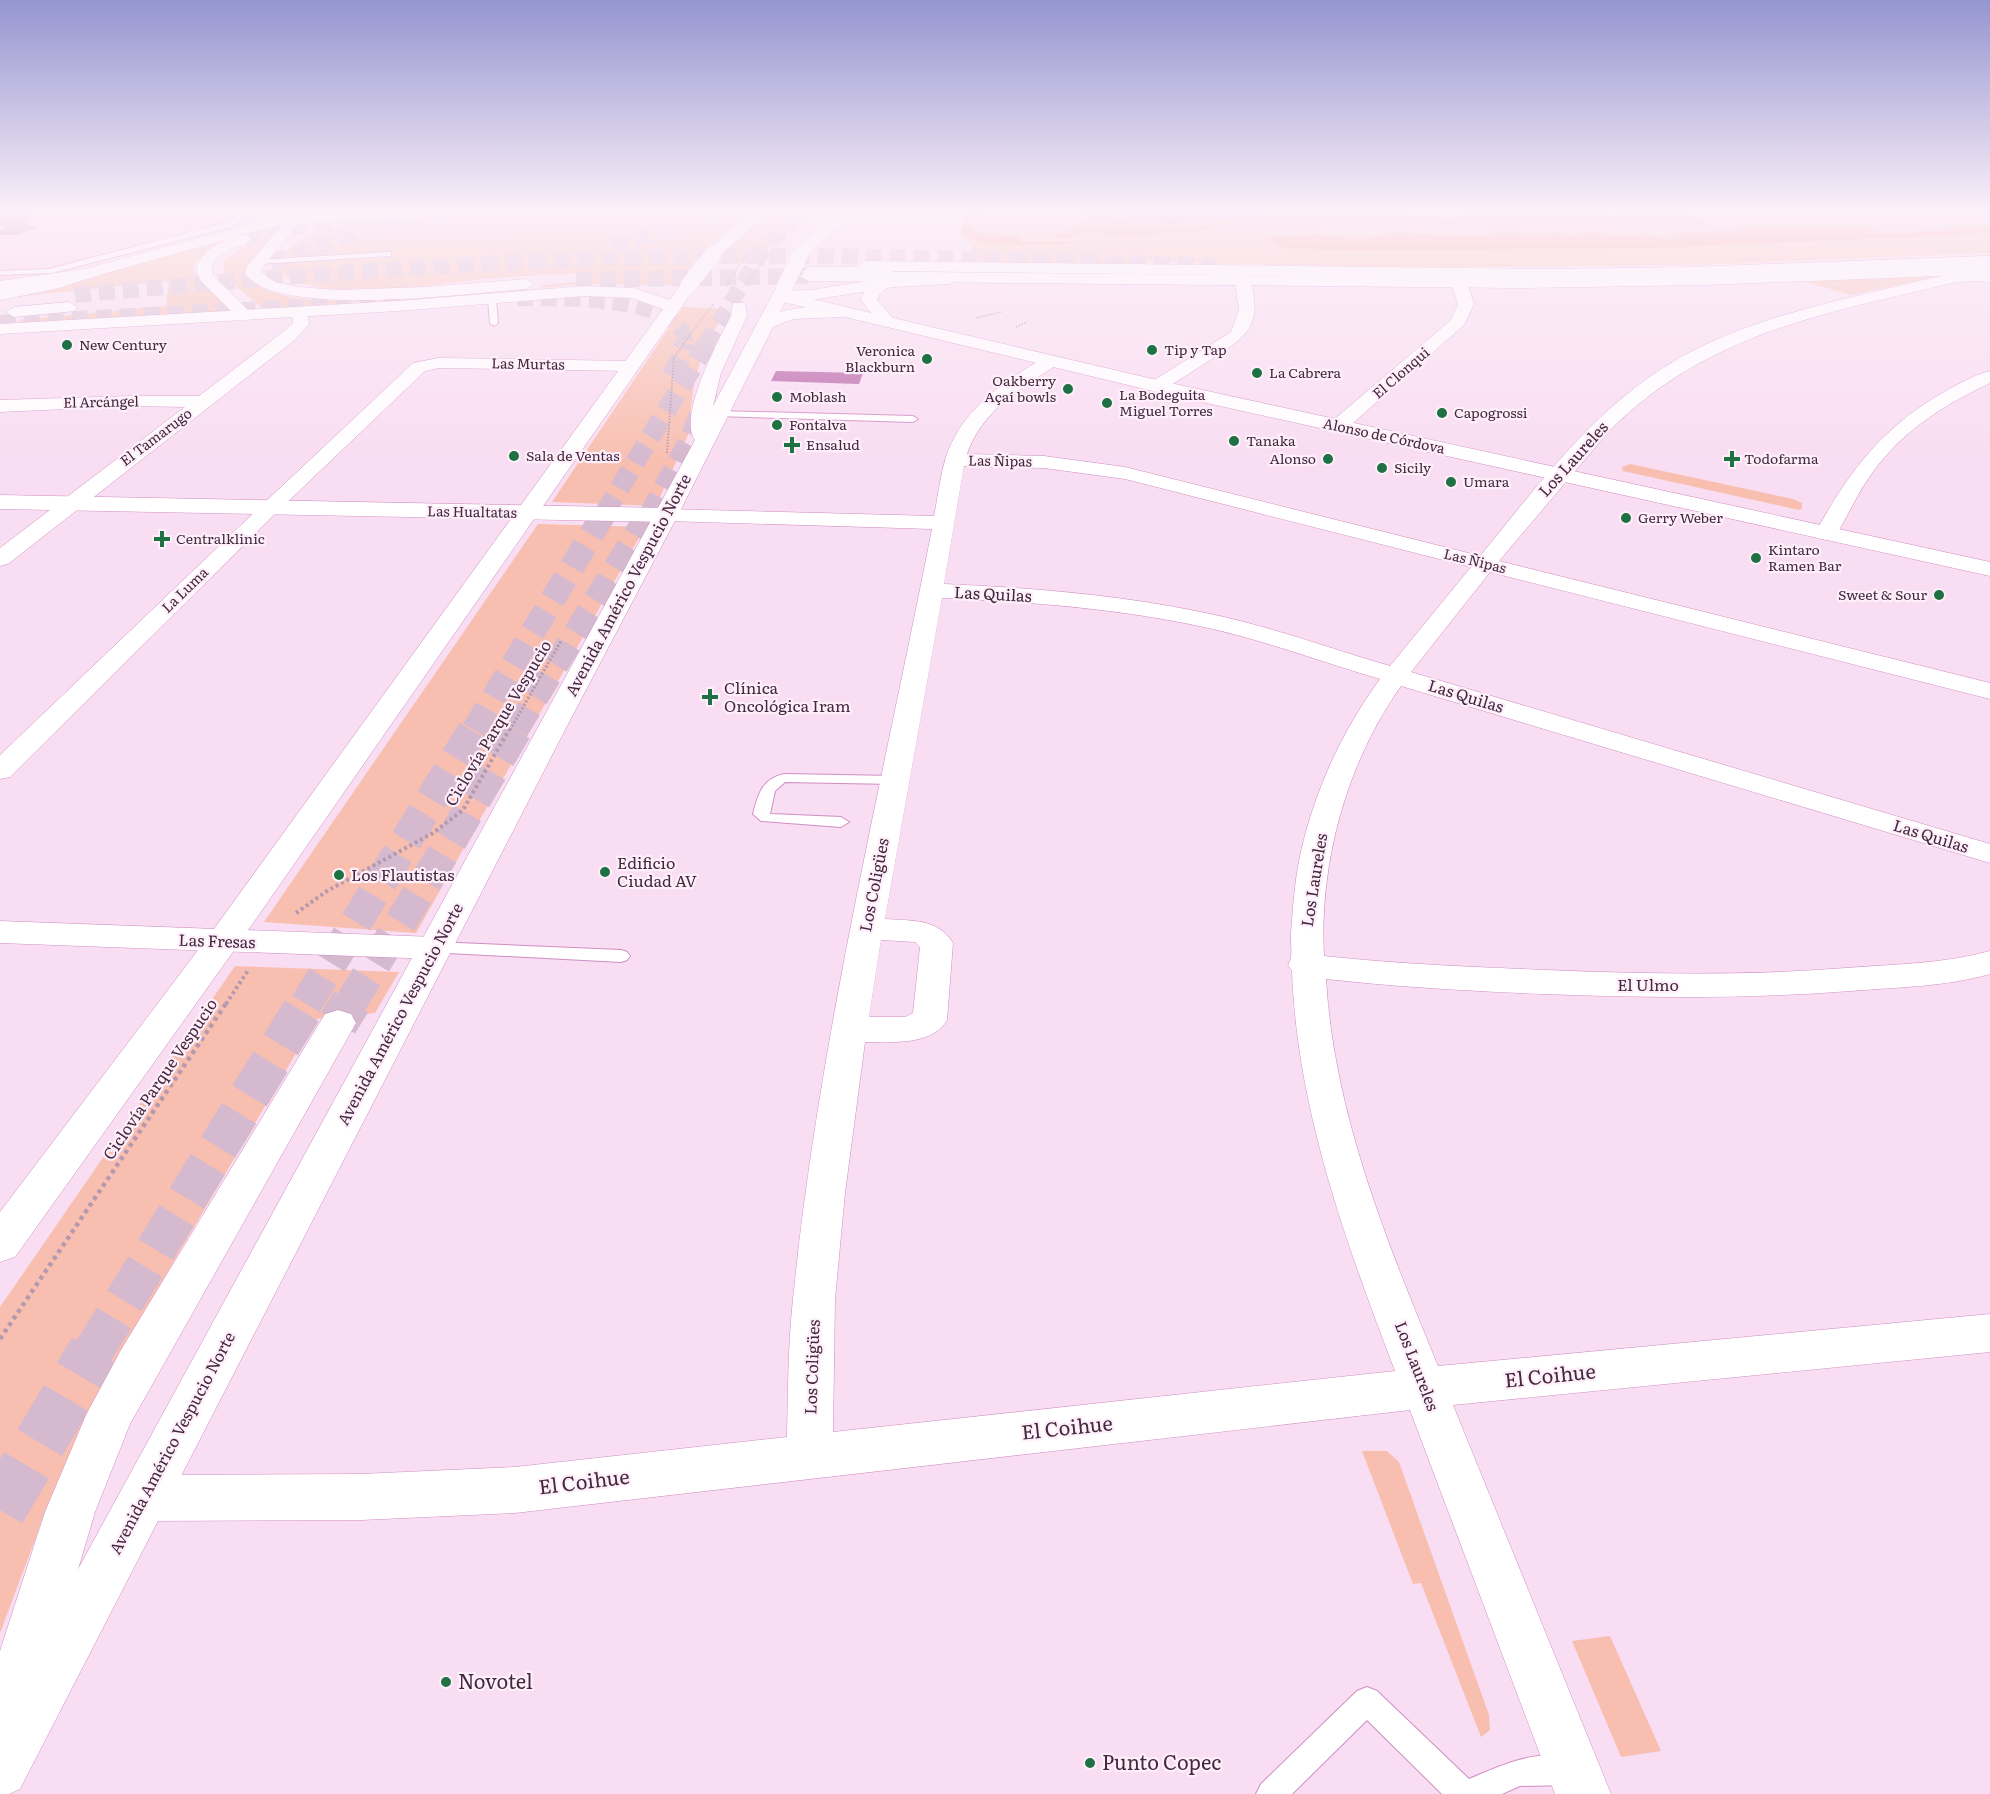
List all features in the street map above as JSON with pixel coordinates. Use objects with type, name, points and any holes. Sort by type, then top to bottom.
[{"type":"main road","points":[[223,294],[246,316]]},
{"type":"main road","points":[[308,294],[386,294]]},
{"type":"main road","points":[[296,312],[446,294]]},
{"type":"main road","points":[[0,329],[246,316],[565,294]]},
{"type":"main road","points":[[628,294],[640,295],[673,307]]},
{"type":"main road","points":[[0,1244],[223,940],[682,294]]},
{"type":"main road","name":"Avenida Américo Vespucio Norte","points":[[0,1769],[667,515],[765,324],[775,294]]},
{"type":"main road","name":"Alonso de Córdova","points":[[787,294],[842,312],[1157,386],[1990,569]]},
{"type":"main road","points":[[802,294],[819,294]]},
{"type":"main road","points":[[872,294],[869,300],[887,322]]},
{"type":"main road","points":[[702,447],[701,416],[706,385],[739,316],[740,297]]},
{"type":"main road","points":[[0,302],[72,301],[0,313]]},
{"type":"main road","points":[[765,324],[778,317],[800,312],[842,312]]},
{"type":"main road","name":"Las Hualtatas","points":[[0,502],[667,515]]},
{"type":"main road","points":[[0,1738],[70,1512],[110,1415],[338,1023]]},
{"type":"street","points":[[1157,386],[1237,335],[1245,322],[1247,309],[1245,294]]},
{"type":"street","name":"El Clonqui","points":[[1338,426],[1458,322],[1466,304],[1463,294]]},
{"type":"street","name":"Los Laureles","points":[[1578,1782],[1425,1389],[1356,1205],[1335,1140],[1319,1079],[1305,965],[1306,909],[1315,857],[1342,766],[1366,720],[1397,675],[1485,564],[1598,429],[1640,393],[1678,366],[1722,344],[1771,325],[1888,294]]},
{"type":"street","name":"El Tamarugo","points":[[0,559],[298,328],[301,318],[296,312]]},
{"type":"street","name":"Los Coligües","points":[[810,1456],[814,1302],[849,1030],[955,460],[963,437],[985,407],[1011,386],[1051,361]]},
{"type":"street","name":"Las Murtas","points":[[426,364],[631,366]]},
{"type":"street","name":"La Luma","points":[[0,771],[270,508],[417,368],[426,364]]},
{"type":"street","points":[[1826,533],[1851,486],[1886,441],[1922,412],[1990,376]]},
{"type":"street","name":"El Arcángel","points":[[0,406],[134,401],[203,402]]},
{"type":"street","name":"Las Ñipas","points":[[955,460],[1044,462],[1125,472],[1990,691]]},
{"type":"street","name":"Las Hualtatas","points":[[667,515],[944,523]]},
{"type":"street","name":"Las Quilas","points":[[931,591],[1067,598],[1172,613],[1222,624],[1990,854]]},
{"type":"street","points":[[849,1030],[908,1029],[930,1020],[937,943],[923,932],[866,929]]},
{"type":"street","name":"Las Fresas","points":[[0,932],[435,948]]},
{"type":"street","name":"El Ulmo","points":[[1305,965],[1476,979],[1605,985],[1692,985],[1811,983],[1944,971],[1990,963]]},
{"type":"street","name":"El Coihue","points":[[143,1498],[361,1497],[515,1490],[1425,1389],[1990,1333]]},
{"type":"lane","points":[[492,299],[494,323]]},
{"type":"lane","points":[[719,414],[893,413],[913,419]]},
{"type":"lane","points":[[841,822],[766,818],[761,814],[769,785],[775,780],[784,778],[895,780]]},
{"type":"lane","points":[[435,948],[621,956]]},
{"type":"lane","points":[[1271,1794],[1366,1701],[1463,1794]]},
{"type":"lane","points":[[1468,1794],[1520,1772],[1578,1782]]},
{"type":"path","points":[[666,462],[674,357],[717,300]]},
{"type":"path","points":[[971,319],[1001,312]]},
{"type":"path","name":"Ciclovía Parque Vespucio","points":[[0,1339],[267,943],[300,909],[327,891],[433,833],[463,810],[564,637]]},
{"type":"shaded area","points":[[27,294],[47,294],[15,297]]},
{"type":"shaded area","points":[[167,294],[215,294],[235,312],[22,323],[18,320],[166,306]]},
{"type":"shaded area","points":[[245,294],[279,294],[315,300],[361,302],[263,309]]},
{"type":"shaded area","points":[[683,307],[725,309],[700,361],[693,390],[688,435],[656,506],[552,502]]},
{"type":"shaded area","points":[[776,371],[863,373],[859,384],[771,381]]},
{"type":"shaded area","points":[[1630,464],[1793,499],[1802,503],[1802,508],[1799,510],[1623,471],[1622,467]]},
{"type":"shaded area","points":[[538,524],[645,527],[416,933],[264,922]]},
{"type":"shaded area","points":[[235,966],[399,972],[375,1013],[316,1019],[102,1384],[51,1497],[0,1633],[0,1307]]},
{"type":"shaded area","points":[[1362,1451],[1387,1451],[1399,1462],[1489,1715],[1490,1730],[1481,1737],[1421,1583],[1413,1584]]},
{"type":"shaded area","points":[[1610,1636],[1661,1751],[1621,1757],[1572,1641]]},
{"type":"tunnel","points":[[75,295],[89,294]]},
{"type":"tunnel","points":[[706,344],[736,294]]},
{"type":"tunnel","points":[[517,298],[586,299],[642,307],[664,316],[680,328],[685,344]]},
{"type":"tunnel","points":[[0,323],[412,301]]},
{"type":"tunnel","points":[[604,514],[707,343]]},
{"type":"tunnel","points":[[671,376],[681,358],[685,344]]},
{"type":"tunnel","points":[[649,514],[689,440],[708,391]]},
{"type":"tunnel","points":[[474,730],[605,512]]},
{"type":"tunnel","points":[[516,730],[650,512]]},
{"type":"tunnel","points":[[306,1004],[475,728]]},
{"type":"tunnel","points":[[350,1004],[452,839],[517,728]]},
{"type":"tunnel","points":[[93,1352],[307,1002]]},
{"type":"tunnel","points":[[338,1023],[351,1002]]},
{"type":"tunnel","points":[[0,1510],[94,1351]]},
{"type":"place","name":"New Century","points":[[67,345]]},
{"type":"place","name":"Tip y Tap","points":[[1152,350]]},
{"type":"place","name":"Veronica Blackburn","points":[[927,359]]},
{"type":"place","name":"La Cabrera","points":[[1257,373]]},
{"type":"place","name":"Oakberry Açaí bowls","points":[[1068,389]]},
{"type":"place","name":"Moblash","points":[[777,397]]},
{"type":"place","name":"La Bodeguita Miguel Torres","points":[[1107,403]]},
{"type":"place","name":"Capogrossi","points":[[1442,413]]},
{"type":"place","name":"Fontalva","points":[[777,425]]},
{"type":"place","name":"Tanaka","points":[[1234,441]]},
{"type":"place","name":"Ensalud","points":[[792,445]]},
{"type":"place","name":"Sala de Ventas","points":[[514,456]]},
{"type":"place","name":"Alonso","points":[[1328,459]]},
{"type":"place","name":"Todofarma","points":[[1732,459]]},
{"type":"place","name":"Sicily","points":[[1382,468]]},
{"type":"place","name":"Umara","points":[[1451,482]]},
{"type":"place","name":"Gerry Weber","points":[[1626,518]]},
{"type":"place","name":"Centralklinic","points":[[162,539]]},
{"type":"place","name":"Kintaro Ramen Bar","points":[[1756,558]]},
{"type":"place","name":"Sweet & Sour","points":[[1939,595]]},
{"type":"place","name":"Clínica Oncológica Iram","points":[[710,697]]},
{"type":"place","name":"Edificio Ciudad AV","points":[[605,872]]},
{"type":"place","name":"Los Flautistas","points":[[339,875]]},
{"type":"place","name":"Novotel","points":[[446,1682]]},
{"type":"place","name":"Punto Copec","points":[[1090,1763]]}]
